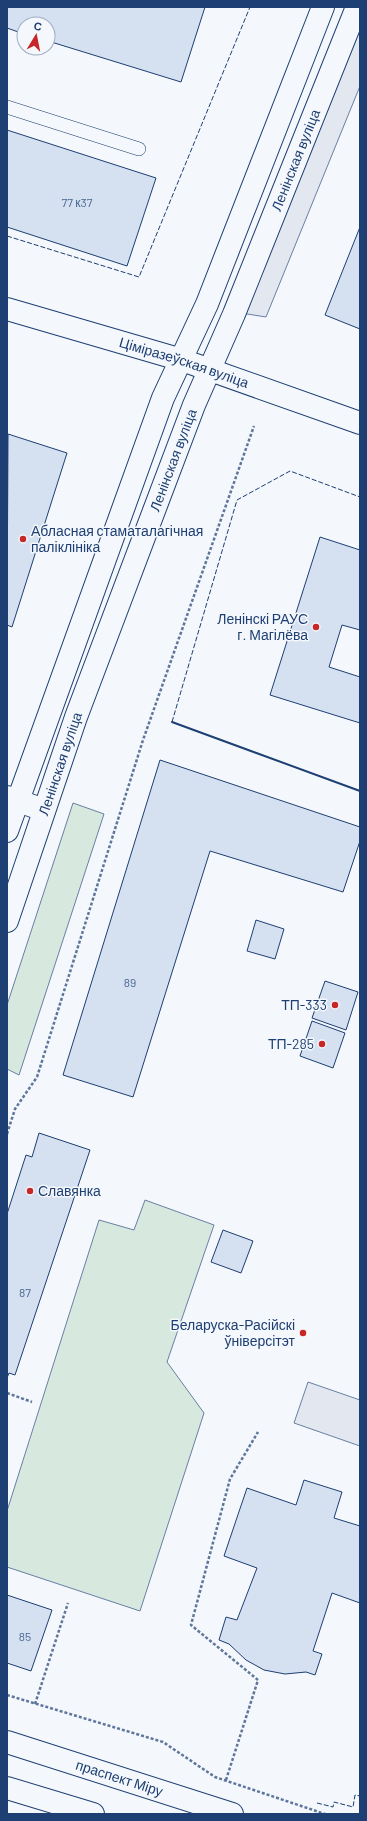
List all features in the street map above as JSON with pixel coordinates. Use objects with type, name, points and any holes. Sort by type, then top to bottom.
[{"type":"main road","name":"Ленінская вуліца","points":[[7,831],[12,799],[163,398],[207,304],[323,7]]},
{"type":"main road","name":"Ленінская вуліца","points":[[7,921],[76,717],[208,370],[234,314],[357,7]]},
{"type":"main road","name":"Ціміразеўская вуліца","points":[[7,309],[182,360],[360,422]]},
{"type":"main road","points":[[12,799],[44,810]]},
{"type":"main road","name":"праспект Міру","points":[[7,1742],[232,1814]]},
{"type":"main road","points":[[7,1788],[92,1814]]},
{"type":"lane","points":[[7,107],[139,149]]},
{"type":"path","points":[[7,1134],[15,1109],[37,1077],[143,740],[254,426]]},
{"type":"path","points":[[7,1394],[32,1402]]},
{"type":"path","points":[[226,1780],[258,1680],[191,1625],[230,1479],[258,1432]]},
{"type":"path","points":[[35,1704],[68,1603]]},
{"type":"path","points":[[7,1695],[163,1742],[215,1776],[292,1804],[325,1814]]},
{"type":"shaded area","points":[[360,23],[360,86],[266,317],[241,313]]},
{"type":"shaded area","points":[[73,803],[104,814],[19,1075],[7,1069],[7,1005]]},
{"type":"shaded area","points":[[145,1200],[214,1225],[167,1362],[204,1413],[140,1611],[7,1567],[7,1511],[99,1220],[134,1230]]},
{"type":"shaded area","points":[[308,1382],[360,1400],[360,1446],[294,1423]]},
{"type":"building","points":[[7,7],[205,7],[181,82],[56,43],[56,16],[16,16],[16,31],[7,28]]},
{"type":"building","points":[[7,130],[156,178],[127,266],[7,227]]},
{"type":"building","points":[[360,227],[360,329],[325,315]]},
{"type":"building","name":"Абласная стаматалагічная паліклініка","points":[[8,434],[67,453],[12,627],[7,625]]},
{"type":"building","name":"Ленінскі РАУС г. Магілёва","points":[[320,537],[360,550],[360,630],[342,625],[329,667],[360,677],[360,723],[270,695]]},
{"type":"building","points":[[160,760],[360,827],[360,841],[343,892],[210,851],[133,1097],[63,1075]]},
{"type":"building","points":[[256,920],[284,929],[275,959],[247,951]]},
{"type":"building","name":"ТП-333","points":[[325,981],[358,992],[346,1030],[312,1018]]},
{"type":"building","name":"ТП-285","points":[[312,1021],[345,1033],[333,1068],[300,1056]]},
{"type":"building","points":[[39,1133],[90,1150],[15,1375],[9,1373],[7,1378],[7,1214],[26,1155],[32,1157]]},
{"type":"building","points":[[223,1230],[253,1241],[241,1273],[211,1262]]},
{"type":"building","points":[[304,1480],[342,1492],[334,1518],[360,1526],[360,1603],[332,1593],[313,1651],[322,1654],[315,1675],[306,1672],[285,1674],[264,1670],[246,1660],[229,1644],[219,1640],[226,1617],[237,1620],[257,1568],[224,1556],[247,1488],[296,1505]]},
{"type":"building","points":[[7,1595],[52,1610],[31,1671],[7,1663]]},
{"type":"fence","points":[[7,236],[139,277],[250,7]]},
{"type":"fence","points":[[172,722],[237,500],[290,471],[360,497]]},
{"type":"fence","points":[[317,1803],[333,1807],[334,1802],[353,1807],[355,1795],[360,1796]]},
{"type":"wall","points":[[172,722],[360,791]]},
{"type":"place","name":"Абласная стаматалагічная паліклініка","points":[[23,539]]},
{"type":"place","name":"Ленінскі РАУС г. Магілёва","points":[[316,627]]},
{"type":"place","name":"ТП-333","points":[[335,1005]]},
{"type":"place","name":"ТП-285","points":[[322,1044]]},
{"type":"place","name":"Славянка","points":[[30,1191]]},
{"type":"place","name":"Беларуска-Расійскі ўніверсітэт","points":[[303,1333]]}]
